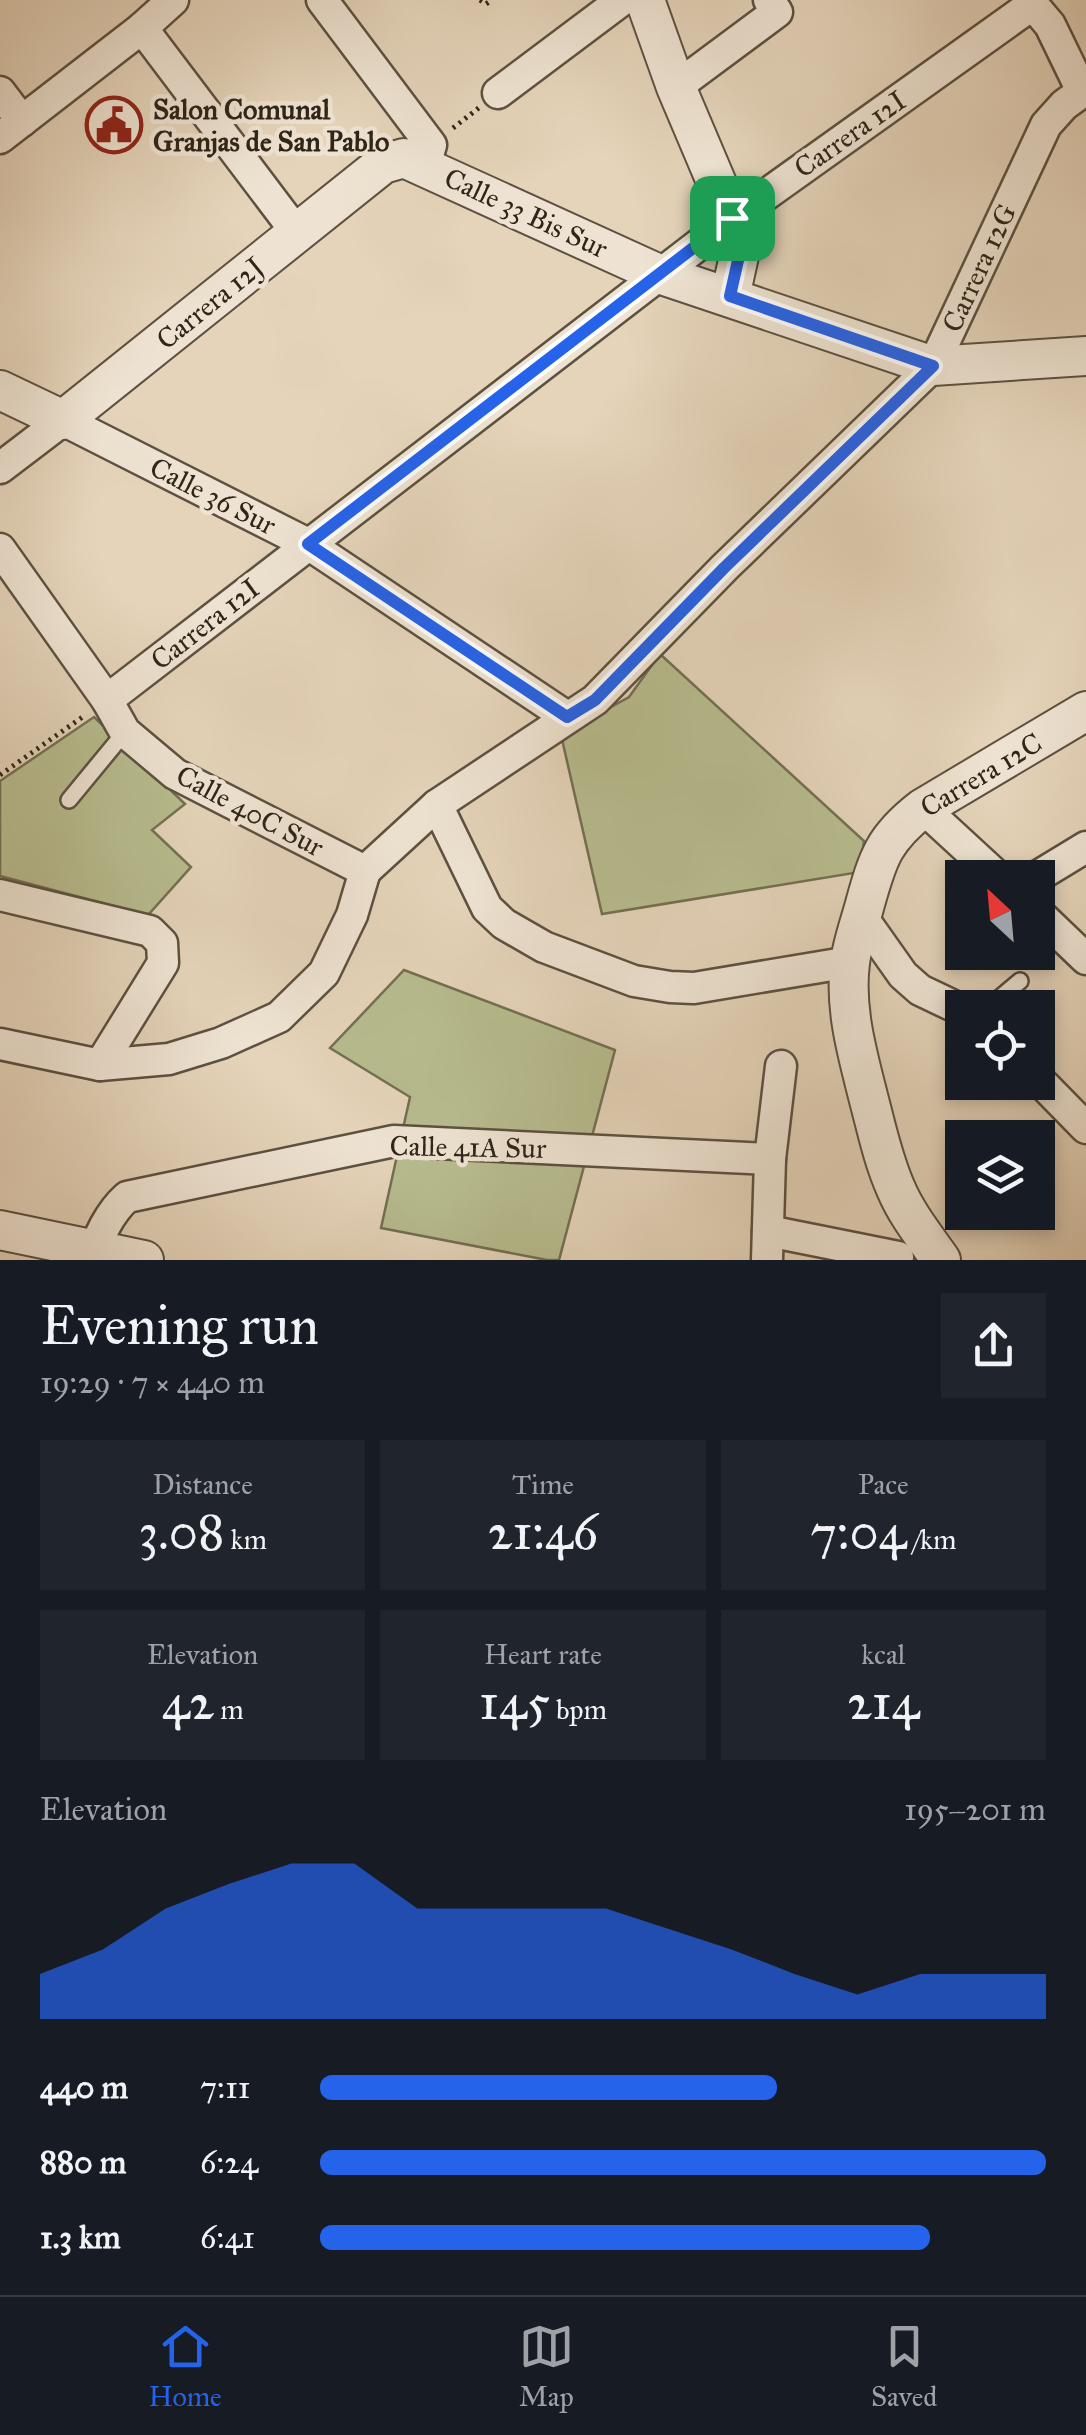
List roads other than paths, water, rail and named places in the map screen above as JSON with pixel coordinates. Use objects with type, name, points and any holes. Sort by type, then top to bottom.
[{"type":"street","points":[[0,92],[11,130],[174,0]]},
{"type":"street","name":"Calle 33 Bis Sur","points":[[322,0],[428,156],[659,274],[933,366]]},
{"type":"street","points":[[498,94],[622,0]]},
{"type":"street","points":[[645,0],[676,87],[732,218],[739,256],[730,296]]},
{"type":"street","points":[[1031,2],[1050,25],[1084,90]]},
{"type":"street","name":"Carrera 12I","points":[[107,700],[732,218],[1031,2]]},
{"type":"street","points":[[676,87],[773,6]]},
{"type":"street","points":[[142,28],[297,233]]},
{"type":"street","name":"Carrera 12G","points":[[365,871],[437,806],[595,700],[724,568],[933,366],[1046,125],[1084,90]]},
{"type":"street","name":"Carrera 12J","points":[[0,468],[383,164],[428,156]]},
{"type":"street","points":[[933,366],[1086,356]]},
{"type":"street","name":"Calle 36 Sur","points":[[0,390],[308,544],[567,717]]},
{"type":"street","name":"Calle 40C Sur","points":[[0,549],[107,700],[125,732],[175,774],[365,871]]},
{"type":"street","name":"Carrera 12C","points":[[941,1260],[914,1224],[896,1190],[880,1145],[854,1035],[850,962],[876,864],[889,838],[924,808],[1086,712]]},
{"type":"street","points":[[437,806],[487,908],[504,924],[544,947],[634,981],[694,988],[850,962]]},
{"type":"street","points":[[924,808],[980,860]]},
{"type":"street","points":[[1055,866],[1086,847]]},
{"type":"street","points":[[0,1044],[100,1065],[169,1058],[221,1043],[279,1017],[324,973],[352,915],[365,871]]},
{"type":"street","points":[[0,895],[150,931],[162,942],[163,962],[100,1065]]},
{"type":"street","points":[[862,918],[902,974],[920,990],[945,1002]]},
{"type":"street","points":[[1055,928],[1083,952]]},
{"type":"street","points":[[781,1066],[770,1159],[768,1245],[898,1256]]},
{"type":"street","points":[[1055,1096],[1086,1128]]},
{"type":"street","name":"Calle 41A Sur","points":[[94,1255],[116,1207],[127,1197],[394,1141],[770,1159]]},
{"type":"street","points":[[0,1230],[94,1255],[144,1260]]},
{"type":"lane","points":[[69,800],[125,732]]},
{"type":"lane","points":[[1009,990],[1020,981]]},
{"type":"place","name":"Salon Comunal Granjas de San Pablo","points":[[114,125]]}]
